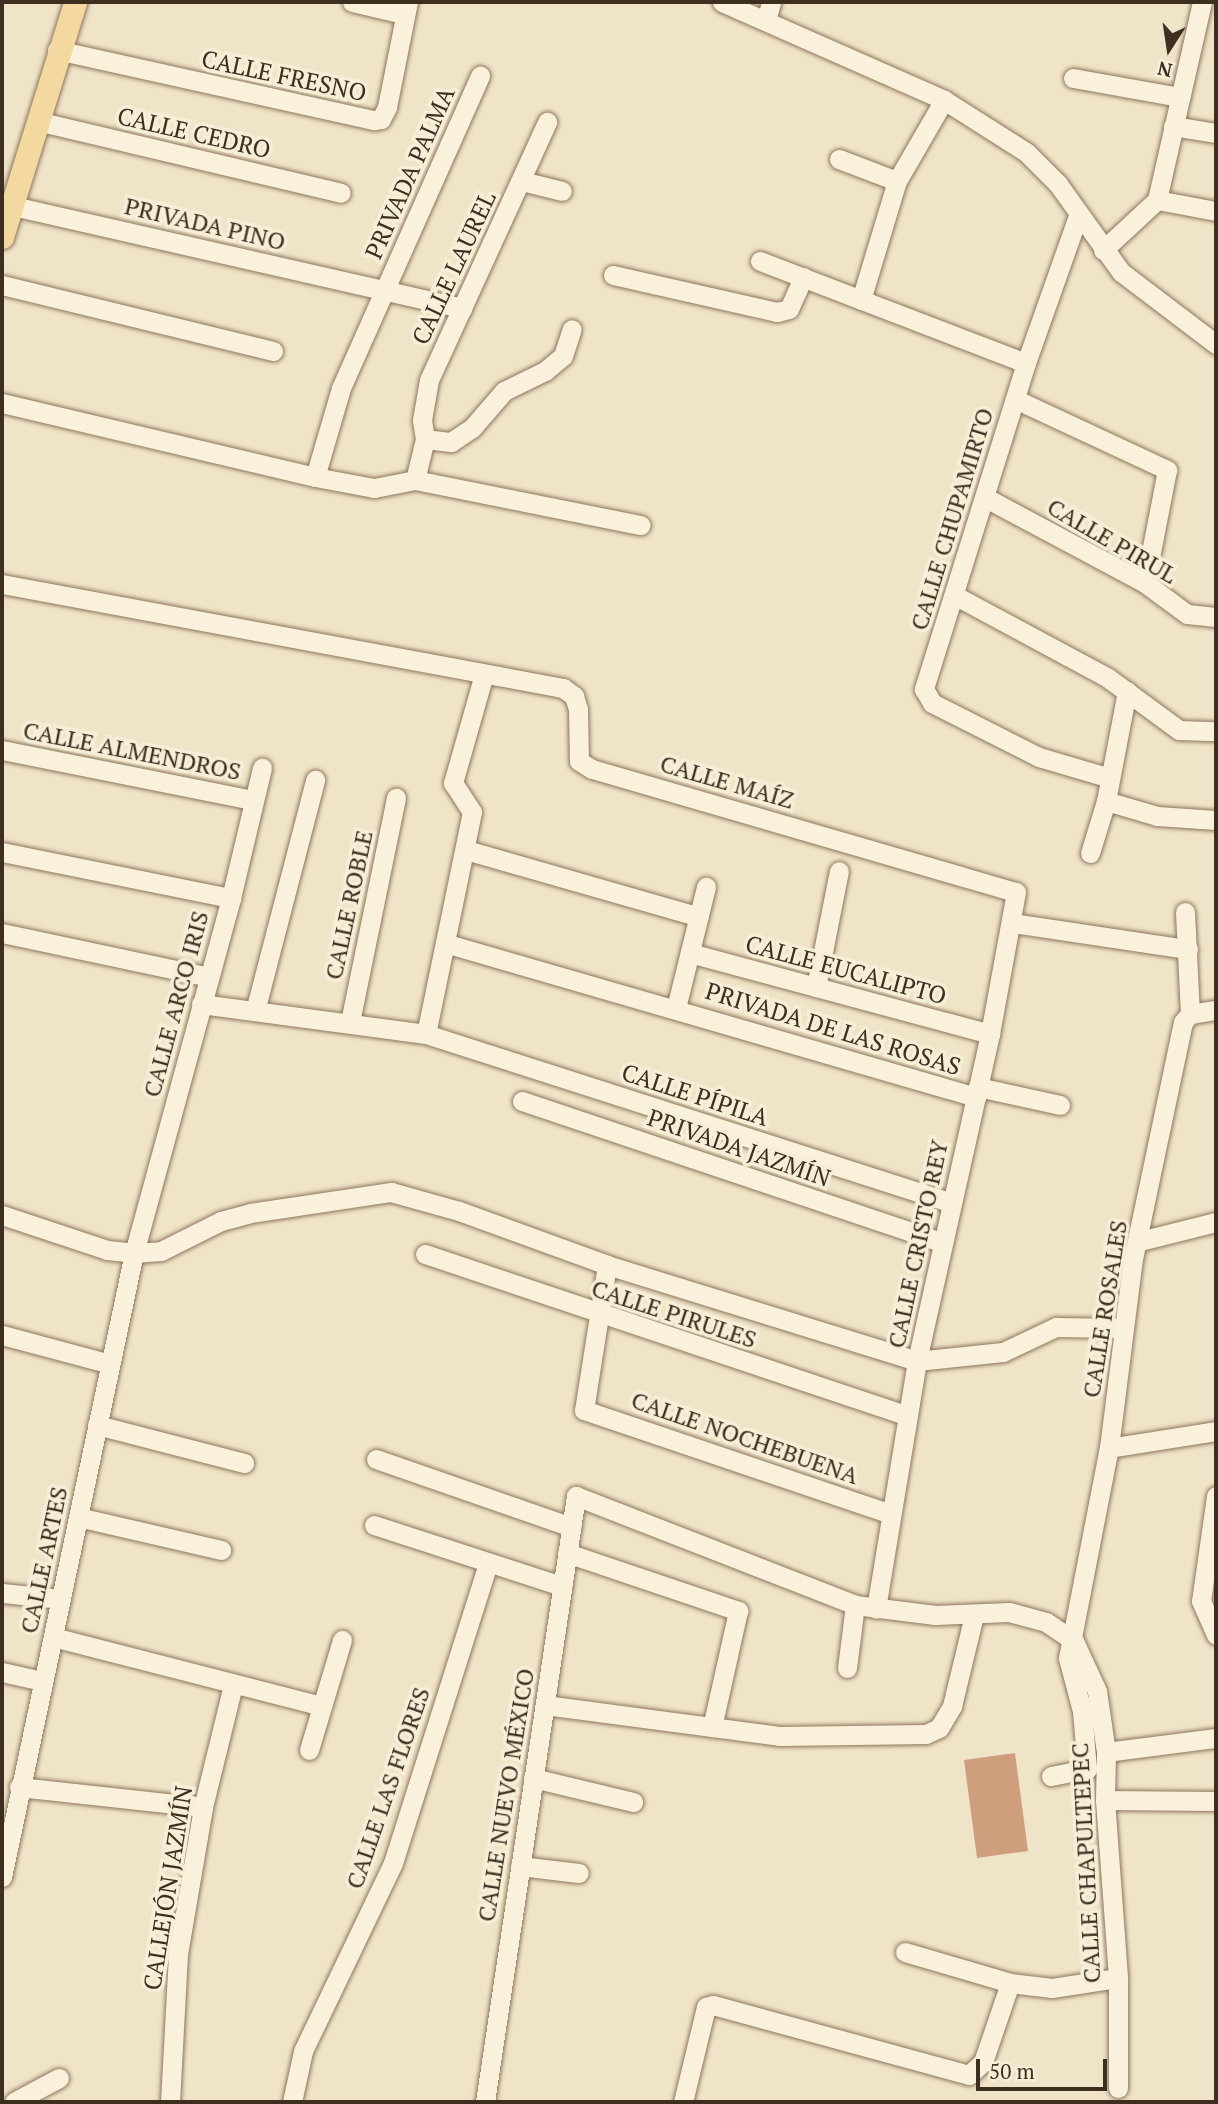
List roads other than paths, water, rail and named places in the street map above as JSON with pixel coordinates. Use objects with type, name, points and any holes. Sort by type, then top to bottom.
[{"type":"main road","points":[[2,237],[57,50],[75,2]]},
{"type":"street","points":[[352,2],[405,8]]},
{"type":"street","points":[[722,2],[768,11],[944,100],[1026,152],[1058,184],[1078,216],[1121,272],[1216,344]]},
{"type":"street","name":"CALLE FRESNO","points":[[57,50],[381,120],[387,107],[405,8]]},
{"type":"street","points":[[1103,250],[1157,200],[1180,97],[1206,11]]},
{"type":"street","name":"PRIVADA PALMA","points":[[315,477],[341,388],[480,76]]},
{"type":"street","points":[[1073,78],[1180,97]]},
{"type":"street","points":[[861,300],[897,181],[944,100]]},
{"type":"street","name":"CALLE CEDRO","points":[[37,121],[341,193]]},
{"type":"street","name":"CALLE LAUREL","points":[[415,480],[425,439],[422,420],[429,380],[547,122]]},
{"type":"street","points":[[1173,126],[1216,133]]},
{"type":"street","points":[[839,159],[897,181]]},
{"type":"street","points":[[522,181],[562,191]]},
{"type":"street","points":[[1157,200],[1216,211]]},
{"type":"street","name":"PRIVADA PINO","points":[[13,206],[463,308]]},
{"type":"street","points":[[1015,399],[1078,216]]},
{"type":"street","points":[[760,261],[1026,363]]},
{"type":"street","points":[[614,275],[777,312],[792,304],[803,277]]},
{"type":"street","points":[[2,285],[273,351]]},
{"type":"street","points":[[425,439],[451,442],[472,428],[504,391],[545,371],[563,356],[572,329]]},
{"type":"street","name":"CALLE CHUPAMIRTO","points":[[1110,778],[1039,757],[932,703],[925,695],[1015,399],[1167,470],[1145,583]]},
{"type":"street","points":[[2,403],[315,477],[374,488],[415,480],[641,525]]},
{"type":"street","name":"CALLE PIRUL","points":[[986,498],[1145,583],[1187,614],[1216,617]]},
{"type":"street","points":[[2,584],[484,674],[453,783],[472,808],[448,944],[426,1034],[201,1004]]},
{"type":"street","points":[[954,595],[1127,691],[1179,730],[1216,731]]},
{"type":"street","name":"CALLE MAÍZ","points":[[484,674],[562,688],[574,696],[579,761],[592,769],[1016,892]]},
{"type":"street","points":[[1090,853],[1107,801],[1127,691]]},
{"type":"street","name":"CALLE ALMENDROS","points":[[2,750],[253,800]]},
{"type":"street","name":"CALLE ARCO IRIS","points":[[134,1253],[231,898],[262,768]]},
{"type":"street","points":[[255,1011],[315,780]]},
{"type":"street","name":"CALLE ROBLE","points":[[350,1022],[396,798]]},
{"type":"street","points":[[1107,801],[1157,816],[1216,820]]},
{"type":"street","points":[[466,850],[699,917]]},
{"type":"street","points":[[2,852],[231,898]]},
{"type":"street","points":[[816,987],[839,870]]},
{"type":"street","points":[[448,944],[676,1008],[706,887]]},
{"type":"street","name":"CALLE CRISTO REY","points":[[876,1609],[917,1361],[949,1202],[990,1034],[1013,923],[1016,892]]},
{"type":"street","points":[[1185,912],[1188,949],[1186,1002],[1189,1014],[1216,1010]]},
{"type":"street","points":[[1013,923],[1188,949]]},
{"type":"street","points":[[2,933],[209,976]]},
{"type":"street","name":"CALLE EUCALIPTO","points":[[690,953],[990,1034]]},
{"type":"street","name":"PRIVADA DE LAS ROSAS","points":[[676,1008],[977,1092],[1060,1105]]},
{"type":"street","name":"CALLE ROSALES","points":[[1051,1776],[1087,1769],[1082,1711],[1069,1658],[1109,1448],[1122,1328],[1182,1022],[1189,1014]]},
{"type":"street","name":"CALLE PÍPILA","points":[[426,1034],[949,1202]]},
{"type":"street","name":"PRIVADA JAZMÍN","points":[[522,1101],[942,1242]]},
{"type":"street","name":"CALLE PIRULES","points":[[2,1215],[107,1250],[134,1253],[161,1251],[221,1221],[250,1213],[370,1192],[391,1192],[459,1211],[607,1265]]},
{"type":"street","points":[[1140,1241],[1216,1222]]},
{"type":"street","name":"CALLE ARTES","points":[[2,1877],[134,1253]]},
{"type":"street","name":"CALLE PIRULES","points":[[425,1254],[600,1317],[908,1416]]},
{"type":"street","points":[[600,1317],[607,1265],[917,1361],[1003,1352],[1056,1327],[1122,1328]]},
{"type":"street","name":"CALLE NOCHEBUENA","points":[[600,1317],[584,1410],[891,1514]]},
{"type":"street","points":[[2,1335],[110,1364]]},
{"type":"street","points":[[97,1425],[244,1463]]},
{"type":"street","points":[[1109,1448],[1216,1431]]},
{"type":"street","points":[[376,1459],[571,1527]]},
{"type":"street","name":"CALLE NUEVO MÉXICO","points":[[485,2102],[576,1496],[855,1605]]},
{"type":"street","points":[[1216,1496],[1200,1601],[1216,1635]]},
{"type":"street","points":[[78,1517],[221,1550]]},
{"type":"street","points":[[374,1525],[562,1586]]},
{"type":"street","points":[[567,1553],[738,1611],[712,1727]]},
{"type":"street","name":"CALLE LAS FLORES","points":[[292,2102],[303,2051],[393,1863],[488,1563]]},
{"type":"street","points":[[2,1593],[61,1598]]},
{"type":"street","points":[[848,1668],[855,1605],[876,1609],[974,1615],[1009,1612],[1046,1622],[1074,1641]]},
{"type":"street","points":[[545,1704],[779,1736],[926,1734],[939,1728],[952,1706],[974,1615]]},
{"type":"street","points":[[53,1637],[321,1706]]},
{"type":"street","points":[[309,1749],[342,1640]]},
{"type":"street","name":"CALLE CHAPULTEPEC","points":[[1074,1641],[1097,1691],[1106,1752],[1105,1800],[1118,1979],[1118,2088]]},
{"type":"street","points":[[2,1672],[42,1681]]},
{"type":"street","name":"CALLEJÓN JAZMÍN","points":[[170,2102],[178,1954],[203,1807],[233,1685]]},
{"type":"street","points":[[1106,1752],[1216,1738]]},
{"type":"street","points":[[533,1778],[633,1802]]},
{"type":"street","points":[[19,1787],[203,1807]]},
{"type":"street","points":[[1105,1800],[1216,1801]]},
{"type":"street","points":[[520,1866],[579,1873]]},
{"type":"street","points":[[905,1952],[1010,1983],[1052,1988],[1118,1979]]},
{"type":"street","points":[[683,2102],[706,2007],[713,2005],[969,2075],[984,2062],[1010,1983]]},
{"type":"street","points":[[14,2102],[59,2078]]}]
